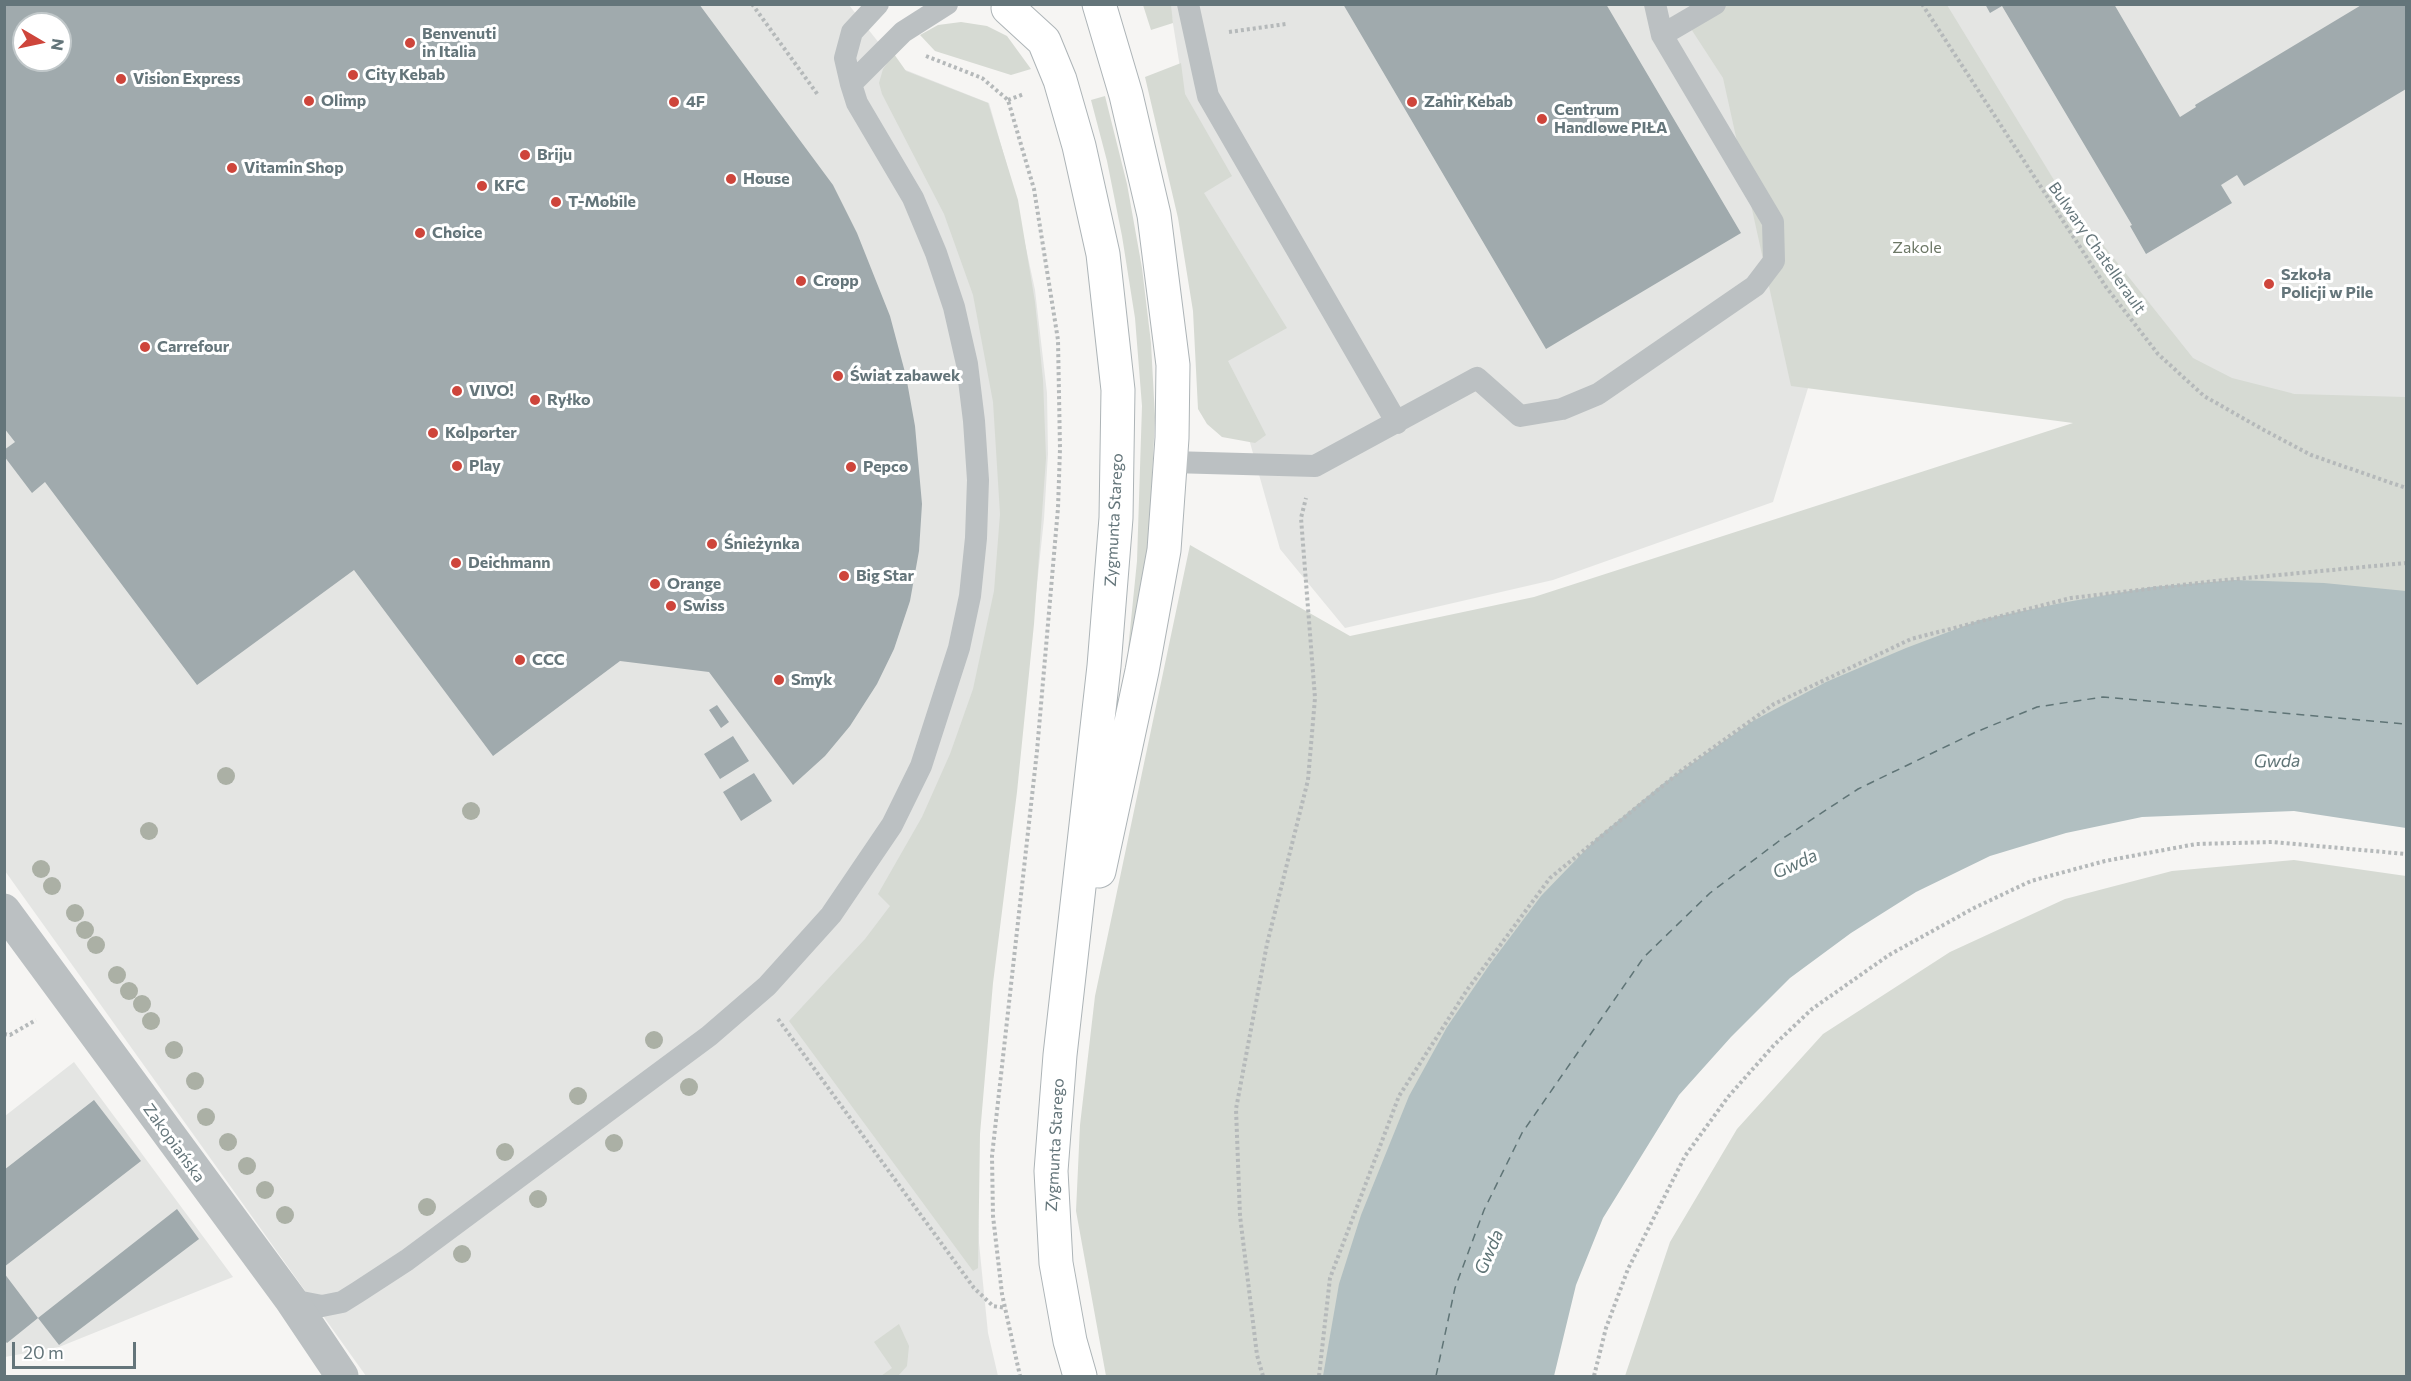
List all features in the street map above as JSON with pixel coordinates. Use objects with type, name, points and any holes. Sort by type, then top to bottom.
[{"type":"street","points":[[1001,6],[1031,8],[1044,4]]},
{"type":"street","name":"Zygmunta Starego","points":[[1060,1055],[1142,671],[1164,550],[1171,462],[1173,365],[1154,215],[1126,95],[1099,4]]},
{"type":"street","name":"Zygmunta Starego","points":[[1001,6],[1044,41],[1060,80],[1079,146],[1103,254],[1118,390],[1116,518],[1104,666],[1060,1055],[1051,1171],[1052,1223],[1063,1306],[1080,1377]]},
{"type":"street","name":"Zakopiańska","points":[[4,910],[291,1300],[342,1377]]},
{"type":"lane","points":[[291,1300],[322,1306],[342,1302],[358,1292],[407,1260],[709,1036],[767,986],[831,915],[891,825],[921,766],[959,648],[970,596],[976,538],[978,480],[967,364],[954,307],[936,253],[913,198],[857,103],[845,58],[852,32],[878,4]]},
{"type":"lane","points":[[851,84],[903,32],[947,4]]},
{"type":"lane","points":[[1188,4],[1208,96],[1397,423]]},
{"type":"lane","points":[[1171,462],[1315,466],[1477,378],[1520,416],[1571,405],[1598,394],[1755,286],[1774,261],[1773,222],[1662,35],[1655,4]]},
{"type":"lane","points":[[1662,35],[1715,4]]},
{"type":"path","points":[[752,4],[823,102]]},
{"type":"path","name":"Bulwary Chatellerault","points":[[1922,4],[2106,287],[2158,354],[2204,396],[2262,429],[2311,455],[2406,488]]},
{"type":"path","points":[[903,32],[929,59],[982,78],[1008,100],[1034,189],[1058,340],[1060,449],[1058,508],[1037,752],[992,1156],[993,1216],[1006,1308],[1020,1377]]},
{"type":"path","points":[[1263,1377],[1257,1355],[1240,1216],[1236,1109],[1267,944],[1308,780],[1315,698],[1301,518],[1315,466]]},
{"type":"path","points":[[1320,1377],[1330,1278],[1399,1096],[1467,990],[1550,878],[1682,770],[1774,704],[1911,639],[2071,598],[2215,581],[2406,563]]},
{"type":"path","points":[[1594,1377],[1606,1328],[1628,1269],[1685,1156],[1728,1097],[1774,1045],[1812,1009],[1889,955],[1974,908],[2031,882],[2105,861],[2196,844],[2273,842],[2406,854]]},
{"type":"path","points":[[785,1011],[777,1018],[974,1288],[993,1306],[1006,1308]]},
{"type":"path","points":[[4,1034],[10,1035],[45,1014]]},
{"type":"shaded area","points":[[4,5],[849,5],[898,67],[989,103],[1012,183],[1035,290],[1047,393],[1048,454],[1044,519],[1016,780],[997,926],[976,1154],[979,1243],[988,1333],[998,1376],[366,1376],[5,871]]},
{"type":"shaded area","points":[[1170,5],[1691,5],[1843,274],[1773,502],[1553,580],[1345,628],[1280,549],[1227,361]]},
{"type":"shaded area","name":"Szkoła Policji w Pile","points":[[1943,5],[2406,5],[2406,400],[2349,403],[2205,379],[2060,190]]},
{"type":"shaded area","points":[[74,1062],[233,1277],[59,1347],[5,1357],[5,1116]]},
{"type":"green space","name":"Zakole","points":[[1700,4],[1947,5],[2062,193],[2193,358],[2232,378],[2295,394],[2406,397],[2406,599],[2237,588],[1326,1376],[1106,1376],[1076,1211],[1080,1125],[1095,996],[1190,545],[1350,636],[1534,597],[2073,423],[1791,386],[1723,78],[1682,15]]},
{"type":"green space","points":[[1143,5],[1171,5],[1173,23],[1151,30]]},
{"type":"green space","points":[[961,22],[987,26],[1007,36],[1031,69],[1011,75],[935,51],[920,35],[938,25]]},
{"type":"green space","points":[[894,54],[906,71],[988,103],[1018,200],[1035,302],[1043,380],[1046,458],[1034,624],[1017,792],[993,983],[980,1134],[978,1268],[973,1271],[789,1021],[865,939],[890,906],[878,894],[922,817],[950,754],[973,689],[994,591],[1000,514],[993,402],[973,295],[944,214],[882,94],[879,83],[883,69]]},
{"type":"green space","points":[[1181,63],[1185,94],[1232,176],[1204,193],[1287,328],[1228,361],[1266,435],[1255,443],[1222,437],[1207,424],[1198,409],[1193,311],[1178,218],[1145,77]]},
{"type":"green space","points":[[1105,96],[1127,184],[1142,268],[1151,343],[1155,417],[1148,564],[1133,654],[1128,650],[1137,561],[1142,406],[1135,318],[1122,236],[1107,161],[1091,100]]},
{"type":"green space","points":[[2294,860],[2406,876],[2406,1376],[1625,1376],[1670,1242],[1737,1129],[1823,1034],[1950,952],[2065,899],[2172,871]]},
{"type":"green space","points":[[899,1324],[909,1346],[907,1366],[898,1376],[881,1376],[892,1368],[874,1342]]},
{"type":"water","name":"Gwda","points":[[2234,580],[2324,583],[2406,591],[2406,828],[2294,811],[2142,817],[2066,833],[1990,856],[1916,892],[1851,933],[1790,978],[1731,1037],[1679,1095],[1603,1218],[1576,1285],[1554,1376],[1323,1376],[1339,1284],[1361,1215],[1409,1096],[1447,1027],[1490,964],[1541,896],[1597,838],[1664,783],[1753,721],[1826,682],[1906,648],[1980,620],[2061,603],[2152,587]]},
{"type":"building","name":"VIVO!","points":[[4,4],[699,4],[833,185],[857,233],[890,316],[906,376],[915,426],[922,504],[919,551],[910,601],[894,649],[877,684],[850,726],[825,756],[793,785],[709,672],[620,661],[493,756],[354,570],[197,685],[45,482],[32,493],[4,456],[4,450],[15,442],[4,428]]},
{"type":"building","name":"Centrum Handlowe PIŁA","points":[[1343,4],[1606,4],[1741,233],[1546,349]]},
{"type":"building","points":[[1985,4],[2114,4],[2180,117],[2196,107],[2195,105],[2363,4],[2406,4],[2406,89],[2244,186],[2237,175],[2221,185],[2232,203],[2146,254],[2130,226],[2132,225],[2002,6],[1990,13]]},
{"type":"building","points":[[717,705],[729,722],[721,728],[709,710]]},
{"type":"building","points":[[733,736],[749,761],[720,779],[704,754]]},
{"type":"building","points":[[754,773],[772,801],[741,821],[723,792]]},
{"type":"building","points":[[94,1100],[141,1161],[4,1267],[4,1170]]},
{"type":"building","points":[[177,1209],[199,1239],[59,1345],[38,1318]]},
{"type":"building","points":[[4,1273],[38,1318],[7,1343],[4,1340]]},
{"type":"ferry route","points":[[1436,1376],[1455,1288],[1484,1210],[1522,1133],[1644,957],[1710,893],[1779,841],[1858,789],[1976,732],[2037,707],[2103,697],[2406,724]]},
{"type":"place","name":"Benvenuti in Italia","points":[[410,43]]},
{"type":"place","name":"City Kebab","points":[[353,75]]},
{"type":"place","name":"Vision Express","points":[[121,79]]},
{"type":"place","name":"Olimp","points":[[309,101]]},
{"type":"place","name":"4F","points":[[674,102]]},
{"type":"place","name":"Zahir Kebab","points":[[1412,102]]},
{"type":"place","name":"Centrum Handlowe PIŁA","points":[[1542,119]]},
{"type":"place","name":"Briju","points":[[525,155]]},
{"type":"place","name":"Vitamin Shop","points":[[232,168]]},
{"type":"place","name":"House","points":[[731,179]]},
{"type":"place","name":"KFC","points":[[482,186]]},
{"type":"place","name":"T-Mobile","points":[[556,202]]},
{"type":"place","name":"Choice","points":[[420,233]]},
{"type":"place","name":"Cropp","points":[[801,281]]},
{"type":"place","name":"Szkoła Policji w Pile","points":[[2269,284]]},
{"type":"place","name":"Carrefour","points":[[145,347]]},
{"type":"place","name":"Świat zabawek","points":[[838,376]]},
{"type":"place","name":"VIVO!","points":[[457,391]]},
{"type":"place","name":"Ryłko","points":[[535,400]]},
{"type":"place","name":"Kolporter","points":[[433,433]]},
{"type":"place","name":"Play","points":[[457,466]]},
{"type":"place","name":"Pepco","points":[[851,467]]},
{"type":"place","name":"Śnieżynka","points":[[712,544]]},
{"type":"place","name":"Deichmann","points":[[456,563]]},
{"type":"place","name":"Big Star","points":[[844,576]]},
{"type":"place","name":"Orange","points":[[655,584]]},
{"type":"place","name":"Swiss","points":[[671,606]]},
{"type":"place","name":"CCC","points":[[520,660]]},
{"type":"place","name":"Smyk","points":[[779,680]]}]
